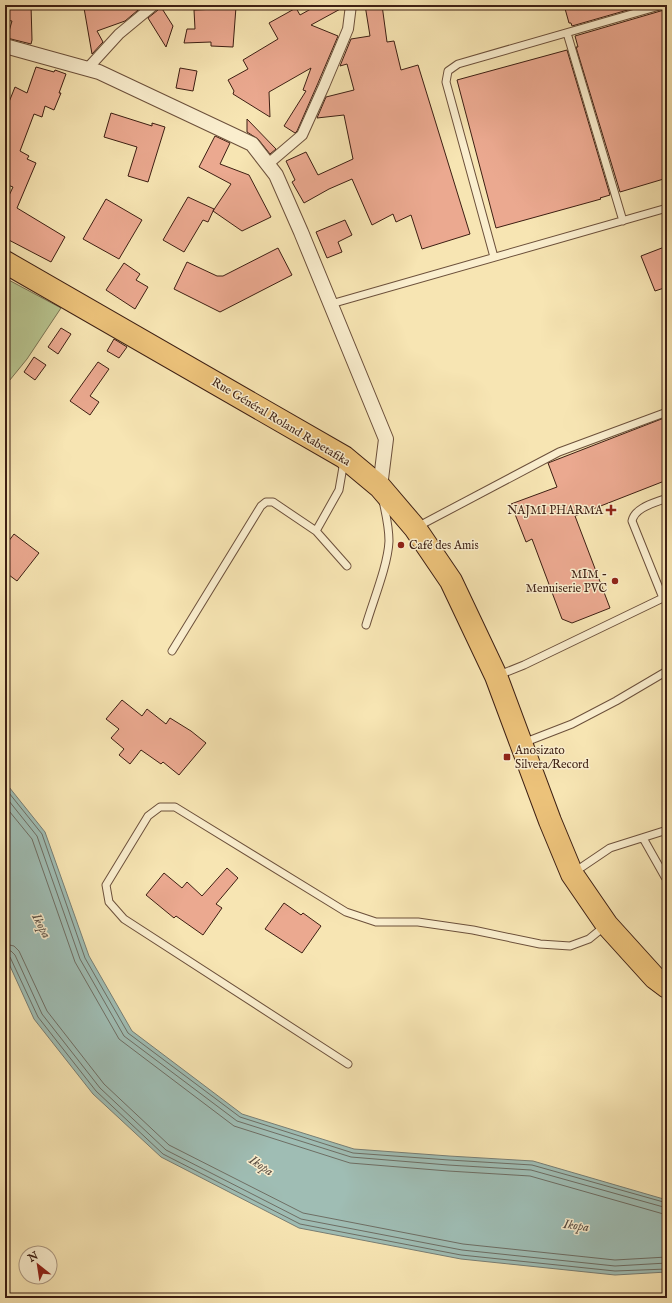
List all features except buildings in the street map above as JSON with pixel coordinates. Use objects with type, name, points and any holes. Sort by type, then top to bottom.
[{"type":"main road","name":"Rue Général Roland Rabetafika","points":[[5,262],[344,457],[380,487],[415,528],[451,581],[496,676],[550,821],[572,874],[607,925],[655,978],[667,987]]},
{"type":"street","points":[[88,68],[119,34],[154,5]]},
{"type":"street","points":[[268,164],[302,135],[348,28],[351,5]]},
{"type":"street","points":[[5,46],[100,72],[252,144],[276,175],[386,438],[380,487]]},
{"type":"lane","points":[[494,257],[446,82],[448,71],[458,64],[663,5]]},
{"type":"lane","points":[[567,33],[622,220]]},
{"type":"lane","points":[[331,304],[667,208]]},
{"type":"lane","points":[[415,528],[559,452],[667,412]]},
{"type":"lane","points":[[316,531],[339,490],[343,473],[344,457]]},
{"type":"lane","points":[[366,625],[385,563],[389,543],[388,523],[380,487]]},
{"type":"lane","points":[[496,676],[524,665],[665,597],[632,521],[634,515],[639,510],[667,498]]},
{"type":"lane","points":[[172,651],[261,506],[266,502],[273,502],[316,531],[347,566]]},
{"type":"lane","points":[[521,744],[572,724],[616,701],[667,671]]},
{"type":"lane","points":[[348,1064],[124,919],[109,902],[106,885],[148,816],[160,807],[175,807],[346,912],[376,922],[418,922],[474,930],[540,944],[570,946],[590,939],[607,925]]},
{"type":"lane","points":[[572,874],[610,848],[667,830]]},
{"type":"lane","points":[[643,838],[667,879]]},
{"type":"green space","points":[[5,278],[61,308],[27,359],[5,386]]},
{"type":"water","name":"Ikopa","points":[[5,782],[45,832],[89,956],[132,1031],[242,1114],[354,1149],[533,1161],[667,1200],[667,1272],[615,1275],[461,1259],[299,1228],[161,1157],[93,1094],[34,1019],[5,955]]},
{"type":"place","name":"NAJMI PHARMA","points":[[611,510]]},
{"type":"place","name":"Café des Amis","points":[[401,545]]},
{"type":"place","name":"MIM - Menuiserie PVC","points":[[615,581]]},
{"type":"place","name":"Anosizato Silvera/Record","points":[[507,757]]}]
